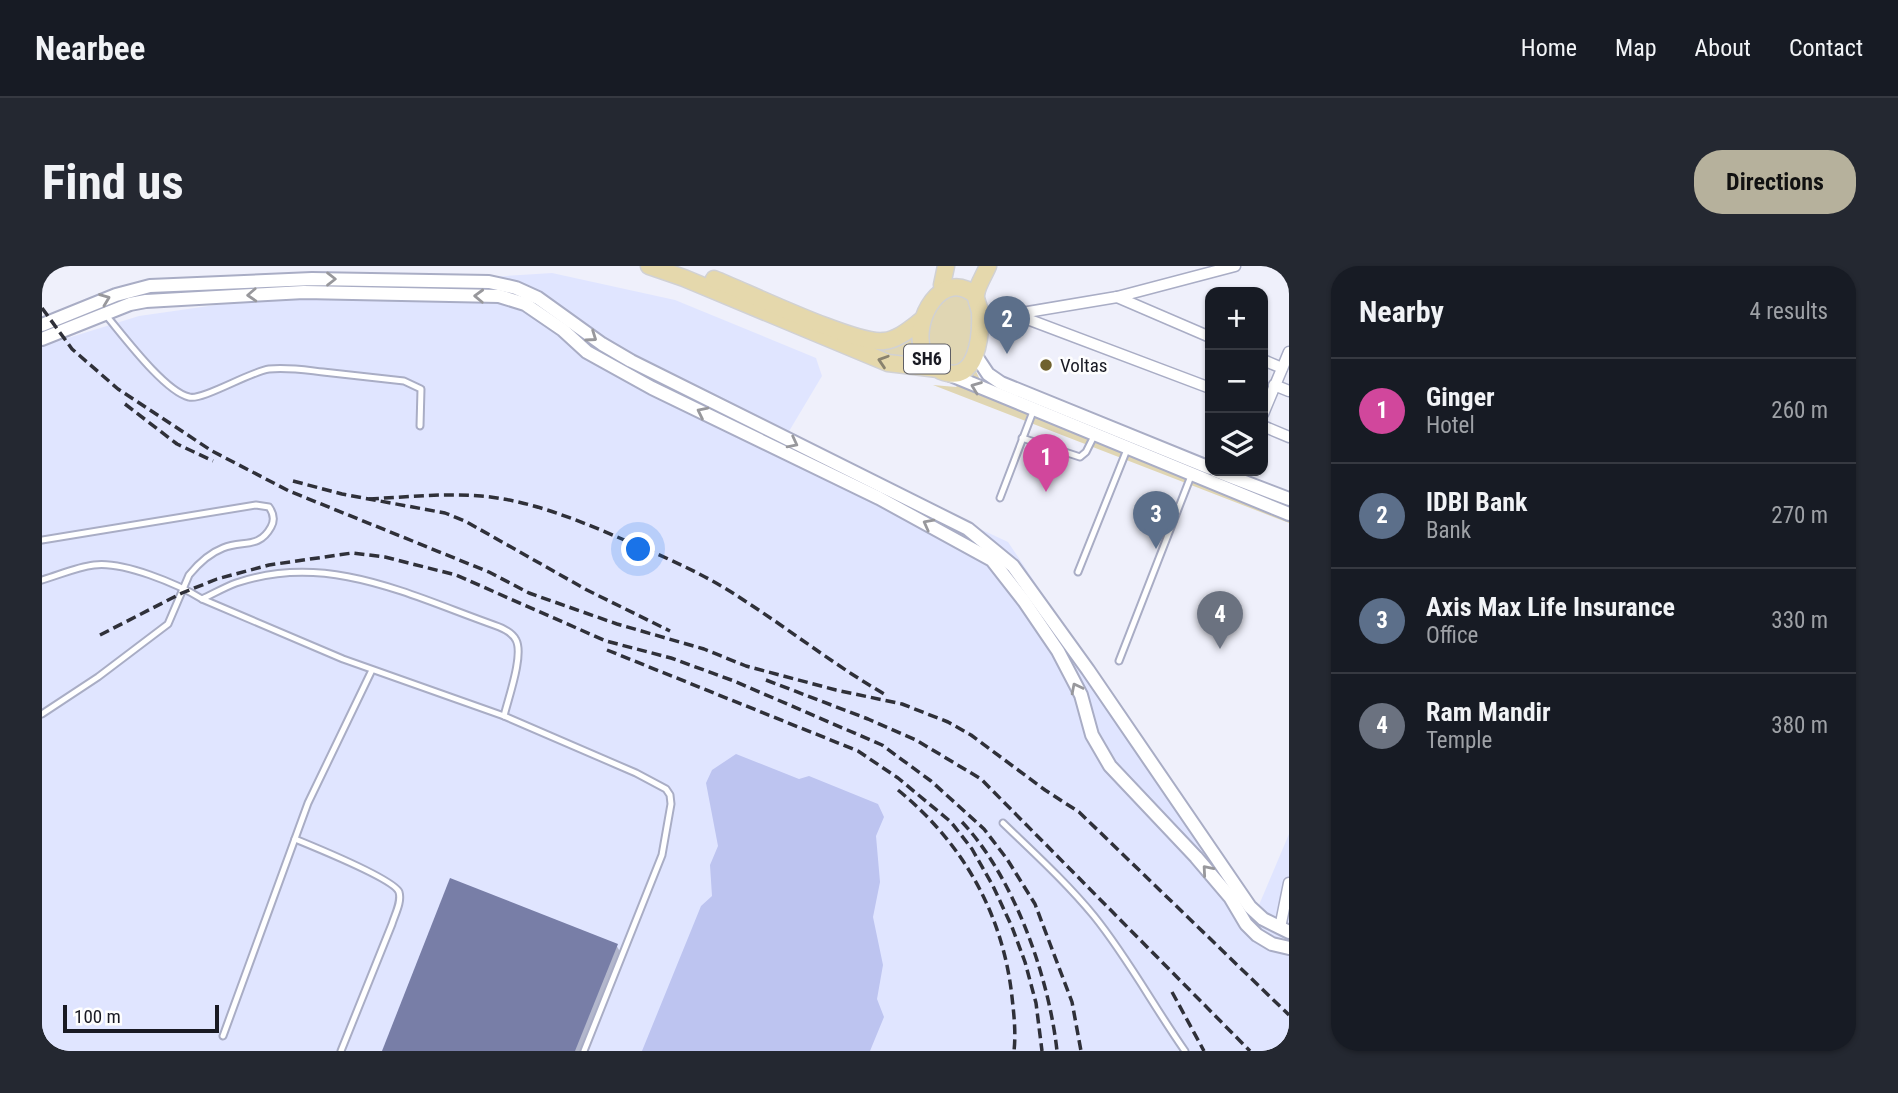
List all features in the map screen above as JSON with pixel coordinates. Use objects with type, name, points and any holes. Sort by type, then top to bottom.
[{"type":"main road","name":"SH6","points":[[649,266],[888,363],[955,373],[976,356],[980,320],[976,296]]},
{"type":"main road","name":"SH6","points":[[678,266],[834,329],[871,341],[894,338],[922,320]]},
{"type":"main road","name":"SH6","points":[[940,370],[930,363],[922,349],[922,320],[930,296],[942,285],[946,266]]},
{"type":"main road","points":[[942,285],[959,283],[976,296],[988,266]]},
{"type":"street","points":[[980,320],[1116,297],[1235,266]]},
{"type":"street","points":[[42,325],[116,295],[150,286],[312,279],[489,282],[516,288],[537,304],[631,361],[968,529],[1013,566],[1088,670],[1250,907],[1263,919],[1285,930],[1289,883]]},
{"type":"street","points":[[42,339],[130,304],[146,301],[304,292],[499,296],[537,304],[587,352],[827,475],[879,498],[992,560],[1058,651],[1080,695],[1092,734],[1110,766],[1196,857],[1230,897],[1246,924],[1272,944],[1289,948]]},
{"type":"street","points":[[1116,297],[1205,335]]},
{"type":"street","points":[[1012,313],[1205,386]]},
{"type":"street","points":[[1268,399],[1289,352]]},
{"type":"street","points":[[976,356],[988,374],[1036,404],[1096,433],[1130,442]]},
{"type":"street","points":[[1268,362],[1282,368]]},
{"type":"street","points":[[940,370],[962,381],[1036,404],[1194,468],[1289,499]]},
{"type":"street","points":[[1274,385],[1289,391]]},
{"type":"street","points":[[1268,428],[1289,437]]},
{"type":"street","points":[[1194,468],[1205,468]]},
{"type":"street","points":[[1234,479],[1289,514]]},
{"type":"street","points":[[963,543],[968,529]]},
{"type":"lane","points":[[105,314],[167,383],[190,398],[198,398],[233,381],[268,369],[290,368],[404,381],[421,389],[420,426]]},
{"type":"lane","points":[[1000,498],[1036,404]]},
{"type":"lane","points":[[1022,438],[1080,457],[1086,452],[1096,433]]},
{"type":"lane","points":[[1079,572],[1130,442]]},
{"type":"lane","points":[[1119,661],[1194,468]]},
{"type":"lane","points":[[42,540],[256,505],[268,507],[273,513],[273,523],[265,538],[224,547],[210,555],[189,575],[167,624],[98,677],[42,714]]},
{"type":"lane","points":[[42,580],[84,567],[109,565],[184,588],[202,599],[372,670],[504,716],[659,784],[670,795],[671,804],[662,855],[584,1051]]},
{"type":"lane","points":[[202,599],[234,583],[291,571],[313,571],[372,581],[494,625],[508,631],[516,639],[519,651],[504,716]]},
{"type":"lane","points":[[223,1036],[308,803],[372,670]]},
{"type":"lane","points":[[1003,823],[1059,876],[1095,917],[1185,1051]]},
{"type":"lane","points":[[295,839],[391,883],[400,894],[392,924],[341,1051]]},
{"type":"shaded area","points":[[552,273],[675,300],[816,358],[822,376],[785,438],[1008,542],[1256,912],[1289,834],[1289,1051],[42,1051],[42,346],[139,316],[349,286]]},
{"type":"shaded area","points":[[941,291],[971,293],[977,335],[962,367],[934,363],[925,339],[929,320]]},
{"type":"shaded area","points":[[913,336],[913,362],[893,360],[841,339]]},
{"type":"shaded area","points":[[971,361],[984,388],[1289,512],[1289,523],[933,385],[956,387],[968,374]]},
{"type":"water","points":[[736,754],[799,779],[809,776],[878,804],[884,817],[876,836],[880,882],[873,917],[883,965],[877,999],[884,1017],[870,1051],[642,1051],[701,906],[712,896],[710,865],[718,846],[706,783],[712,770]]},
{"type":"building","points":[[450,878],[618,944],[575,1051],[382,1051]]},
{"type":"railway","points":[[42,308],[72,349],[118,389],[212,451],[289,491],[489,572],[529,593],[617,624],[704,649],[746,666],[902,704],[948,722],[971,735],[1079,812],[1289,1015]]},
{"type":"railway","points":[[125,404],[177,444],[213,461]]},
{"type":"railway","points":[[293,481],[342,494],[445,513],[465,521],[587,590],[670,631]]},
{"type":"railway","points":[[369,499],[439,495],[481,496],[535,506],[571,518],[716,583],[886,695]]},
{"type":"railway","points":[[100,635],[182,593],[217,579],[269,565],[352,553],[385,557],[456,575],[606,641],[671,658],[734,681],[882,745],[931,781],[984,829],[1007,859],[1035,904],[1072,1002],[1081,1051]]},
{"type":"railway","points":[[607,650],[858,751],[898,778],[951,822],[972,849],[1012,927],[1036,1003],[1042,1051]]},
{"type":"railway","points":[[766,680],[916,740],[981,779],[1250,1051]]},
{"type":"railway","points":[[898,790],[942,833],[976,882],[989,909],[1007,966],[1014,1017],[1014,1051]]},
{"type":"railway","points":[[962,822],[998,871],[1026,929],[1046,992],[1057,1051]]},
{"type":"railway","points":[[1172,992],[1204,1051]]},
{"type":"place","name":"IDBI Bank","points":[[1007,354]]},
{"type":"place","name":"Voltas","points":[[1046,365]]},
{"type":"place","name":"Ginger","points":[[1046,492]]},
{"type":"place","name":"Axis Max Life Insurance","points":[[1156,549]]},
{"type":"place","name":"Ram Mandir","points":[[1220,649]]}]
